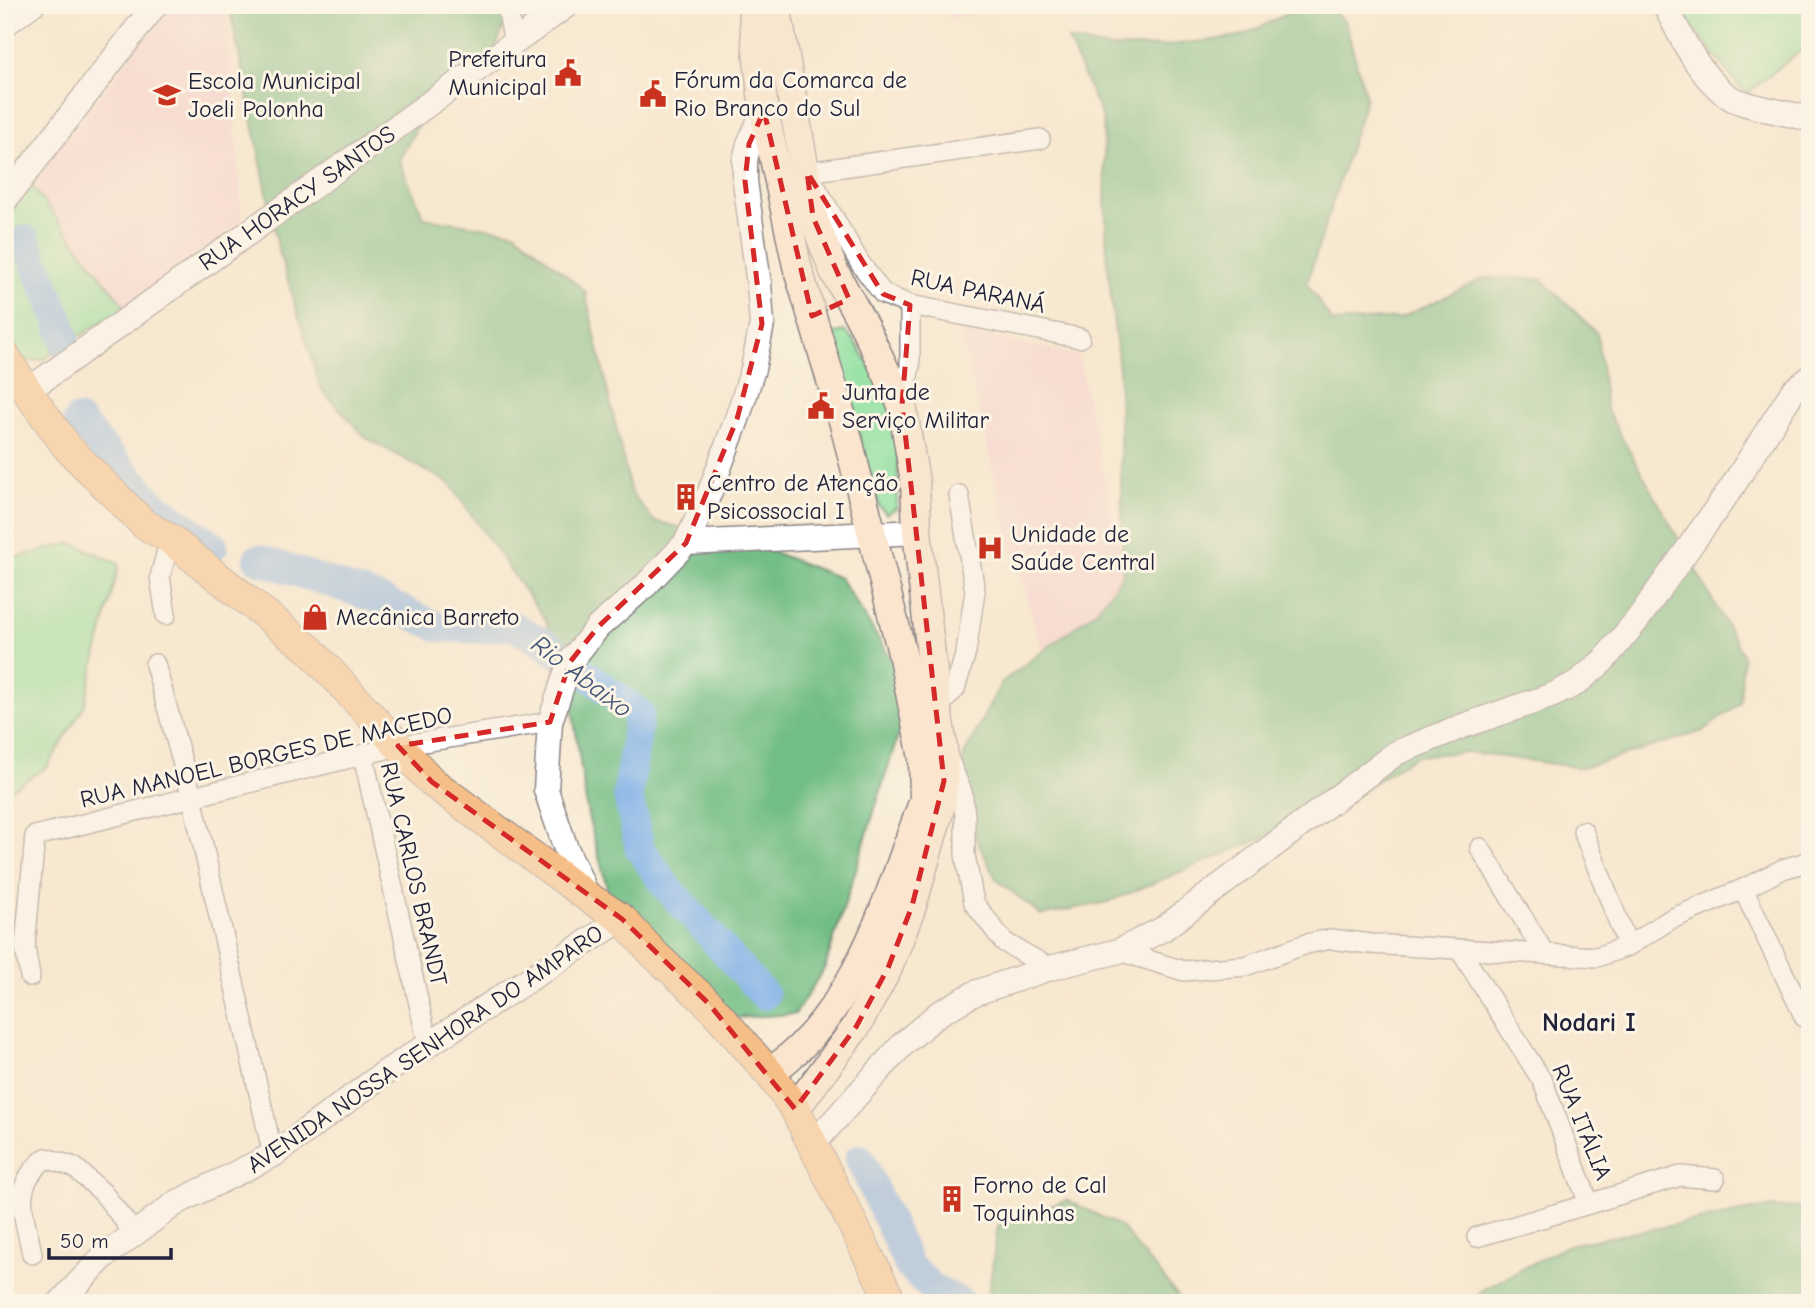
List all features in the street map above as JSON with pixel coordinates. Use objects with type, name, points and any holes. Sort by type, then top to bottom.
[{"type":"main road","points":[[752,5],[764,111],[797,267],[844,424],[903,657],[923,758],[924,800],[868,944],[847,989],[823,1023],[793,1057],[769,1073]]},
{"type":"main road","points":[[776,5],[813,217],[834,271],[902,405],[915,482],[917,532],[943,748],[944,781],[942,801],[912,906],[888,968],[856,1027],[795,1109]]},
{"type":"main road","points":[[812,316],[849,299]]},
{"type":"main road","points":[[5,356],[68,448],[144,524],[170,539],[310,649],[432,782],[622,919],[655,955],[709,1004],[769,1073],[795,1109],[892,1303]]},
{"type":"street","points":[[5,27],[35,5]]},
{"type":"street","points":[[6,198],[155,5]]},
{"type":"street","points":[[507,5],[514,44]]},
{"type":"street","name":"RUA HORACY SANTOS","points":[[27,390],[567,5]]},
{"type":"street","points":[[1665,5],[1684,44],[1717,87],[1732,100],[1810,119]]},
{"type":"street","points":[[588,897],[565,846],[546,790],[550,722],[570,662],[598,627],[686,543],[710,492],[737,419],[753,369],[762,324],[745,181],[745,160],[764,111]]},
{"type":"street","points":[[807,173],[1040,139]]},
{"type":"street","name":"RUA PARANÁ","points":[[807,173],[860,263],[883,294],[910,305],[1080,338]]},
{"type":"street","points":[[902,405],[910,366],[910,305]]},
{"type":"street","points":[[814,1143],[904,1044],[938,1014],[975,993],[1050,968],[1119,951],[1163,929],[1396,752],[1553,695],[1577,683],[1603,661],[1638,619],[1732,487],[1793,391],[1810,378]]},
{"type":"street","points":[[937,708],[955,689],[966,652],[975,591],[959,495]]},
{"type":"street","points":[[686,543],[917,532]]},
{"type":"street","points":[[166,615],[160,578],[170,539]]},
{"type":"street","points":[[155,664],[192,797],[273,1155]]},
{"type":"street","name":"RUA MANOEL BORGES DE MACEDO","points":[[30,977],[25,947],[35,836],[398,746],[550,722]]},
{"type":"street","points":[[943,748],[962,792],[965,855],[974,903],[1004,942],[1050,968]]},
{"type":"street","name":"RUA CARLOS BRANDT","points":[[363,755],[428,1044]]},
{"type":"street","points":[[1583,831],[1628,946]]},
{"type":"street","points":[[1480,848],[1545,954]]},
{"type":"street","points":[[1119,951],[1184,971],[1245,967],[1306,944],[1331,939],[1460,950],[1597,957],[1628,946],[1671,919],[1783,869],[1810,861]]},
{"type":"street","points":[[1743,889],[1805,1018],[1810,1020]]},
{"type":"street","name":"AVENIDA NOSSA SENHORA DO AMPARO","points":[[60,1303],[103,1258],[176,1203],[273,1155],[428,1044],[622,919]]},
{"type":"street","name":"RUA ITÁLIA","points":[[1460,950],[1543,1082],[1589,1204],[1680,1176],[1715,1178]]},
{"type":"street","points":[[32,1254],[21,1192],[31,1170],[46,1158],[74,1167],[103,1193],[134,1233]]},
{"type":"street","points":[[1477,1237],[1589,1204]]},
{"type":"highlighted area","points":[[764,111],[812,316],[849,299],[813,217],[807,172],[883,294],[910,305],[902,405],[944,781],[912,906],[888,968],[856,1027],[795,1109],[709,1004],[622,919],[432,782],[398,746],[550,722],[570,662],[598,627],[686,543],[737,419],[762,324],[745,181],[749,144]]},
{"type":"shaded area","name":"Escola Municipal Joeli Polonha","points":[[171,5],[227,5],[242,221],[125,307],[31,185]]},
{"type":"shaded area","points":[[947,5],[1020,5],[950,18]]},
{"type":"shaded area","points":[[960,331],[1078,355],[1117,537],[1150,662],[1051,679],[1007,529]]},
{"type":"green space","points":[[229,5],[512,5],[492,57],[440,85],[399,160],[424,218],[515,232],[585,291],[631,493],[654,521],[755,545],[840,578],[894,663],[903,720],[825,967],[795,1014],[733,1018],[669,972],[608,891],[588,816],[567,672],[546,621],[449,483],[366,438],[321,389],[279,252]]},
{"type":"green space","points":[[1325,5],[1345,22],[1366,97],[1307,283],[1332,322],[1400,318],[1485,278],[1541,279],[1597,333],[1606,409],[1743,655],[1740,703],[1703,731],[1582,768],[1467,752],[1415,756],[1335,808],[1108,902],[1041,915],[996,879],[959,803],[964,755],[1001,683],[1097,610],[1123,575],[1119,370],[1107,260],[1103,119],[1068,40],[1110,48],[1162,46],[1220,39],[1244,35],[1287,14]]},
{"type":"green space","points":[[1674,5],[1810,5],[1810,43],[1746,94]]},
{"type":"green space","points":[[31,185],[125,307],[42,360],[25,361],[17,357],[5,336],[5,219]]},
{"type":"green space","points":[[844,331],[857,345],[873,372],[894,420],[898,475],[897,508],[886,514],[879,506],[832,339],[836,333]]},
{"type":"green space","points":[[72,543],[119,564],[84,706],[47,767],[5,793],[5,556],[13,558]]},
{"type":"green space","points":[[1067,1200],[1120,1226],[1184,1303],[987,1303],[998,1225]]},
{"type":"green space","points":[[1768,1207],[1810,1208],[1810,1303],[1471,1303],[1484,1289],[1568,1245]]},
{"type":"waterway","name":"Rio Abaixo","points":[[25,240],[59,320],[66,345]]},
{"type":"waterway","name":"Rio Abaixo","points":[[78,420],[152,503],[213,546]]},
{"type":"waterway","name":"Rio Abaixo","points":[[258,559],[376,598],[438,627],[482,629],[511,625],[548,646],[639,713],[628,795],[640,849],[666,886],[764,995]]},
{"type":"waterway","name":"Rio Abaixo","points":[[860,1159],[909,1266],[931,1287],[961,1303]]},
{"type":"place","name":"Prefeitura Municipal","points":[[568,73]]},
{"type":"place","name":"Fórum da Comarca de Rio Branco do Sul","points":[[653,94]]},
{"type":"place","name":"Escola Municipal Joeli Polonha","points":[[167,95]]},
{"type":"place","name":"Junta de Serviço Militar","points":[[821,406]]},
{"type":"place","name":"Centro de Atenção Psicossocial I","points":[[686,497]]},
{"type":"place","name":"Unidade de Saúde Central","points":[[990,548]]},
{"type":"place","name":"Mecânica Barreto","points":[[315,617]]},
{"type":"place","name":"Forno de Cal Toquinhas","points":[[952,1199]]},
{"type":"district","name":"Nodari I","points":[[1589,1022]]}]
